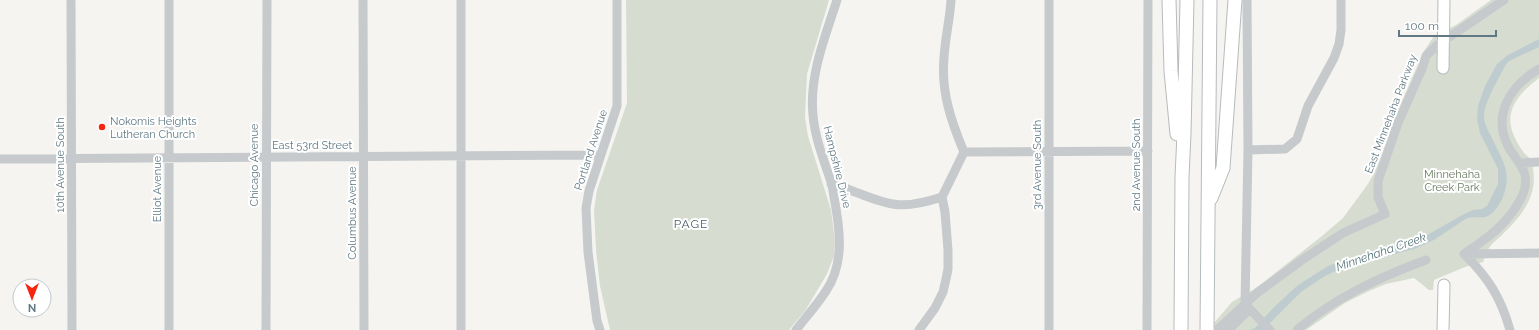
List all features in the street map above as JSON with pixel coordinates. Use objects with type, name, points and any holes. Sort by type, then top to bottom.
[{"type":"highway","points":[[1166,0],[1169,24]]},
{"type":"highway","points":[[1169,0],[1170,71],[1182,177]]},
{"type":"highway","points":[[1181,330],[1182,177],[1187,0]]},
{"type":"highway","points":[[1207,330],[1210,0]]},
{"type":"highway","points":[[1208,206],[1223,168],[1235,0]]},
{"type":"main road","points":[[1443,68],[1444,0]]},
{"type":"main road","points":[[1443,330],[1444,285]]},
{"type":"street","name":"10th Avenue South","points":[[72,0],[72,330]]},
{"type":"street","name":"Elliot Avenue","points":[[169,0],[169,330]]},
{"type":"street","name":"Chicago Avenue","points":[[266,0],[266,330]]},
{"type":"street","name":"Columbus Avenue","points":[[363,0],[364,330]]},
{"type":"street","points":[[461,0],[461,330]]},
{"type":"street","name":"Portland Avenue","points":[[600,330],[596,313],[588,252],[586,208],[589,191],[617,106],[618,0]]},
{"type":"street","name":"Hampshire Drive","points":[[796,330],[827,290],[839,257],[839,227],[832,184],[816,136],[813,114],[813,92],[816,70],[821,48],[837,0]]},
{"type":"street","points":[[919,330],[935,308],[940,297],[948,269],[945,212],[942,197],[964,152],[950,116],[945,97],[943,78],[946,33],[951,0]]},
{"type":"street","name":"3rd Avenue South","points":[[1049,0],[1049,330]]},
{"type":"street","name":"2nd Avenue South","points":[[1147,330],[1148,0]]},
{"type":"street","points":[[1247,0],[1247,307],[1270,330]]},
{"type":"street","points":[[1248,150],[1284,149],[1297,139],[1308,106],[1334,58],[1339,44],[1341,30],[1341,0]]},
{"type":"street","name":"East Minnehaha Parkway","points":[[1228,330],[1257,293],[1330,241],[1343,233],[1384,214],[1378,198],[1378,180],[1398,123],[1422,69],[1426,56],[1436,46],[1504,0]]},
{"type":"street","points":[[1464,254],[1490,236],[1498,228],[1523,193],[1526,183],[1524,172],[1521,163],[1509,147],[1505,136],[1503,123],[1504,114],[1510,95],[1520,82],[1539,69]]},
{"type":"street","points":[[964,152],[1148,151]]},
{"type":"street","name":"East 53rd Street","points":[[0,159],[600,156]]},
{"type":"street","points":[[1521,163],[1539,162]]},
{"type":"street","points":[[832,184],[841,185],[868,197],[893,205],[911,205],[942,197]]},
{"type":"street","points":[[1464,254],[1539,253]]},
{"type":"street","points":[[1464,254],[1487,279],[1503,309],[1510,330]]},
{"type":"street","points":[[1297,330],[1346,296],[1380,279],[1426,260]]},
{"type":"street","name":"East Minnehaha Parkway","points":[[1217,330],[1247,307]]},
{"type":"green space","points":[[626,0],[829,0],[807,74],[805,117],[808,136],[831,210],[835,241],[834,256],[827,274],[805,311],[789,330],[610,330],[600,286],[594,210],[597,190],[627,103]]},
{"type":"green space","name":"Minnehaha Creek Park","points":[[1491,0],[1539,0],[1539,78],[1524,91],[1514,105],[1510,121],[1516,140],[1524,153],[1530,158],[1532,163],[1534,177],[1529,201],[1519,217],[1490,246],[1483,262],[1465,267],[1434,280],[1433,290],[1429,290],[1414,278],[1386,284],[1345,303],[1306,330],[1208,330],[1232,302],[1256,288],[1343,218],[1368,184],[1374,173],[1396,114],[1424,51],[1434,36],[1456,25]]},
{"type":"water","name":"Minnehaha Creek","points":[[1539,39],[1539,47],[1509,61],[1486,104],[1484,116],[1485,124],[1502,158],[1507,180],[1503,197],[1493,212],[1485,217],[1467,218],[1434,240],[1414,249],[1342,268],[1325,276],[1301,292],[1263,330],[1250,330],[1255,328],[1274,307],[1298,285],[1328,266],[1374,250],[1422,238],[1464,214],[1487,206],[1498,184],[1498,169],[1480,133],[1477,119],[1478,106],[1485,86],[1497,64],[1508,55]]},
{"type":"place","name":"Nokomis Heights Lutheran Church","points":[[102,127]]},
{"type":"district","name":"PAGE","points":[[691,224]]}]
